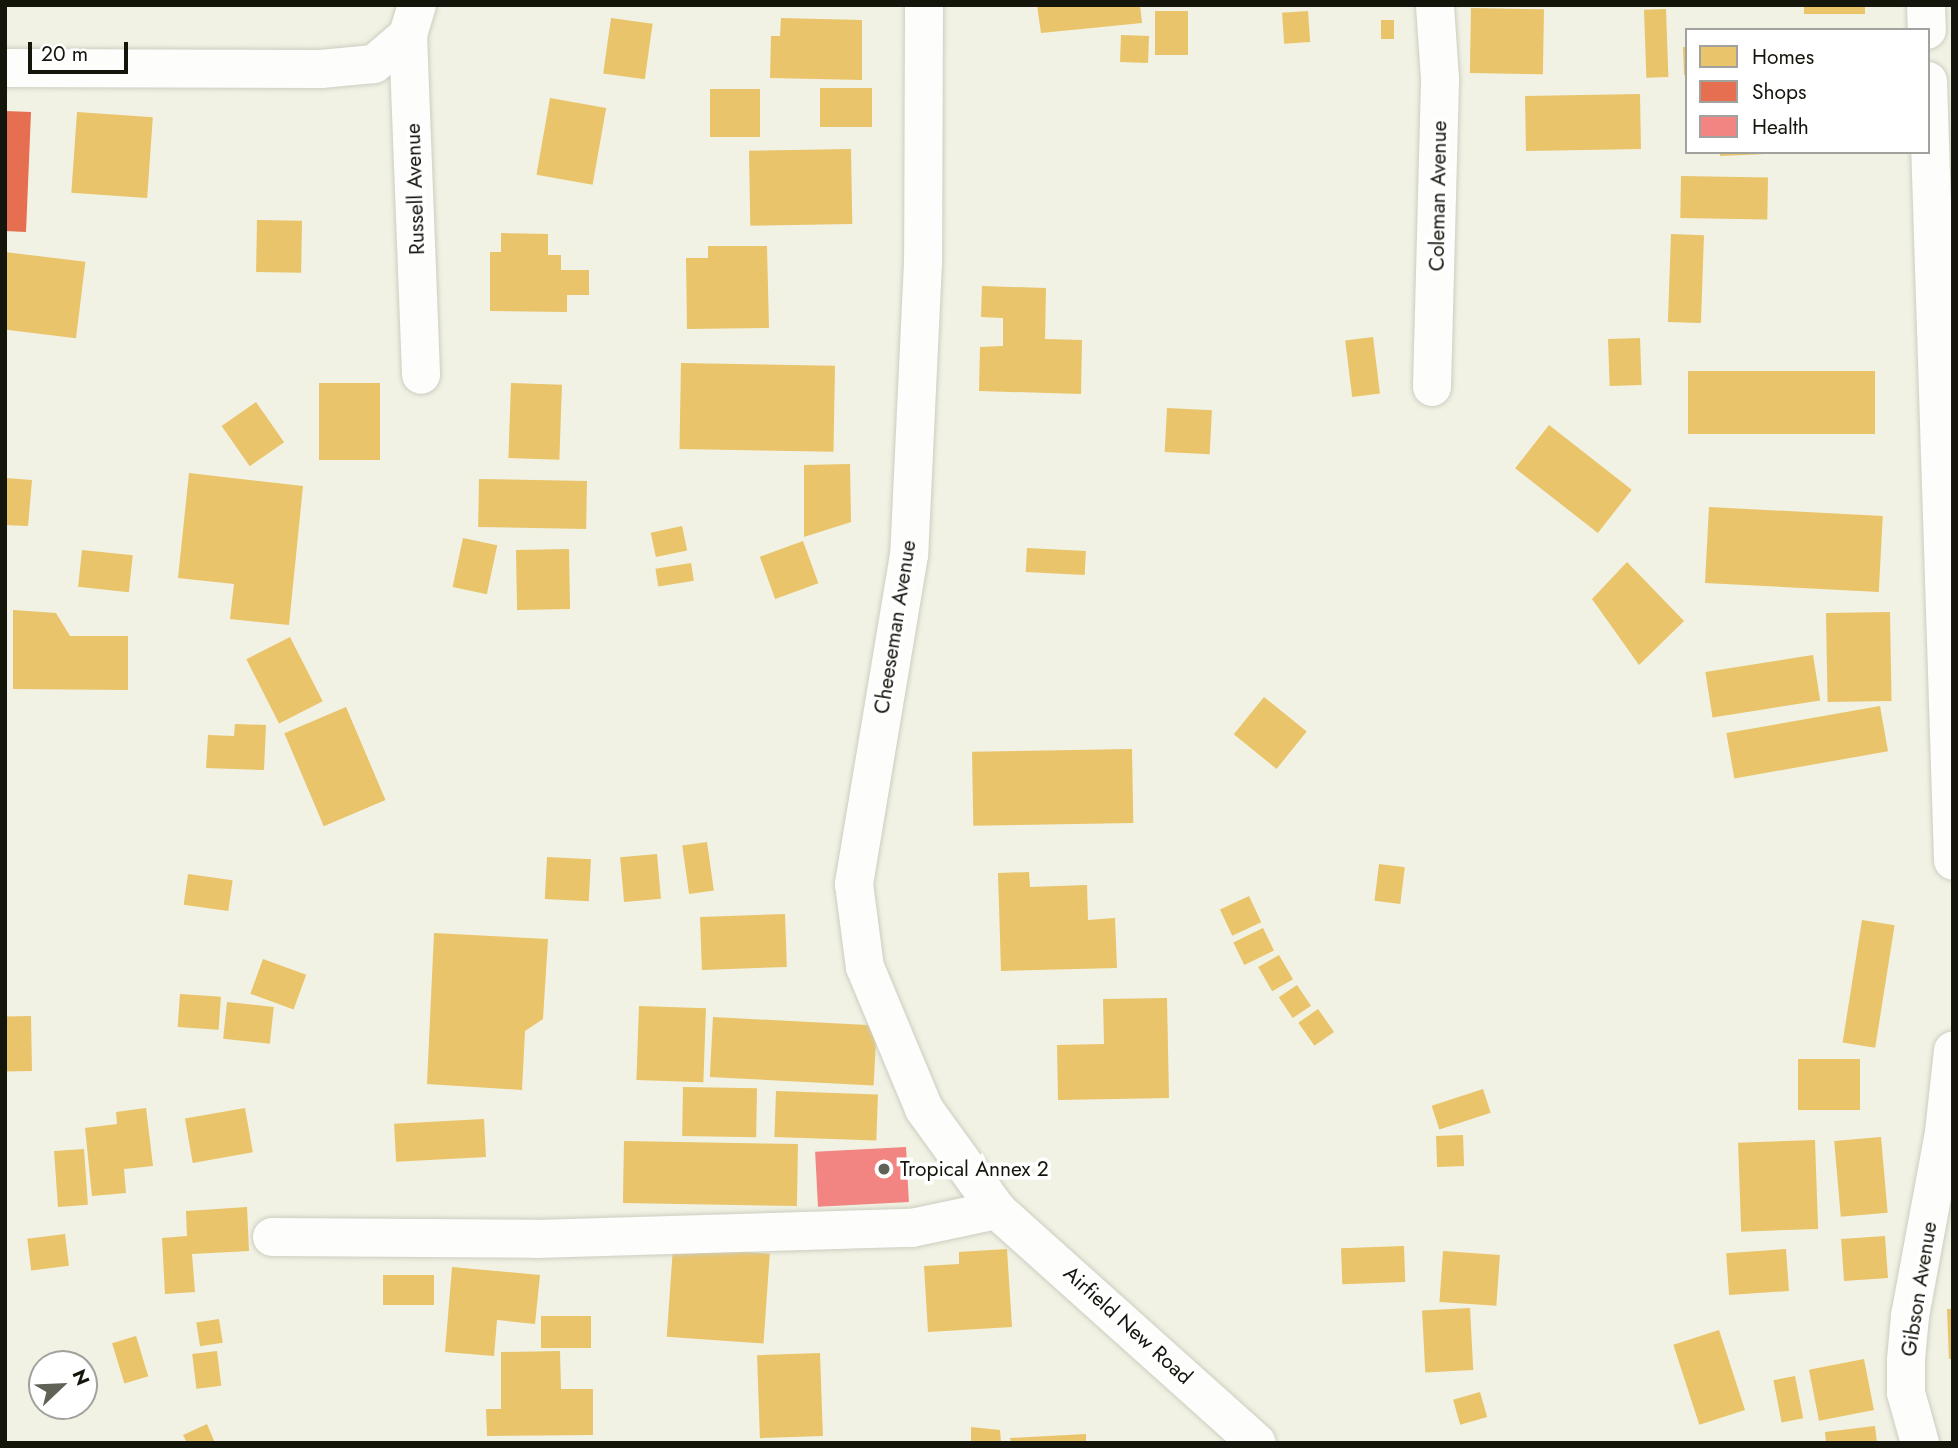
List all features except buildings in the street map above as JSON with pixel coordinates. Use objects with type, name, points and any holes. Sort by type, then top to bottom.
[{"type":"street","name":"Cheeseman Avenue","points":[[924,5],[923,262],[909,555],[854,884],[865,967],[924,1109],[997,1210]]},
{"type":"street","name":"Coleman Avenue","points":[[1432,387],[1440,79],[1435,5]]},
{"type":"street","points":[[1926,5],[1927,28]]},
{"type":"street","points":[[5,68],[321,69],[374,64],[413,20]]},
{"type":"street","name":"Russell Avenue","points":[[413,20],[421,375]]},
{"type":"street","points":[[1930,143],[1953,861]]},
{"type":"street","name":"Gibson Avenue","points":[[1920,1443],[1906,1393],[1907,1349],[1944,1132],[1953,1050]]},
{"type":"street","points":[[272,1237],[536,1238],[912,1228],[997,1210]]},
{"type":"street","name":"Airfield New Road","points":[[997,1210],[1257,1443]]},
{"type":"place","name":"Tropical Annex 2","points":[[884,1169]]}]
